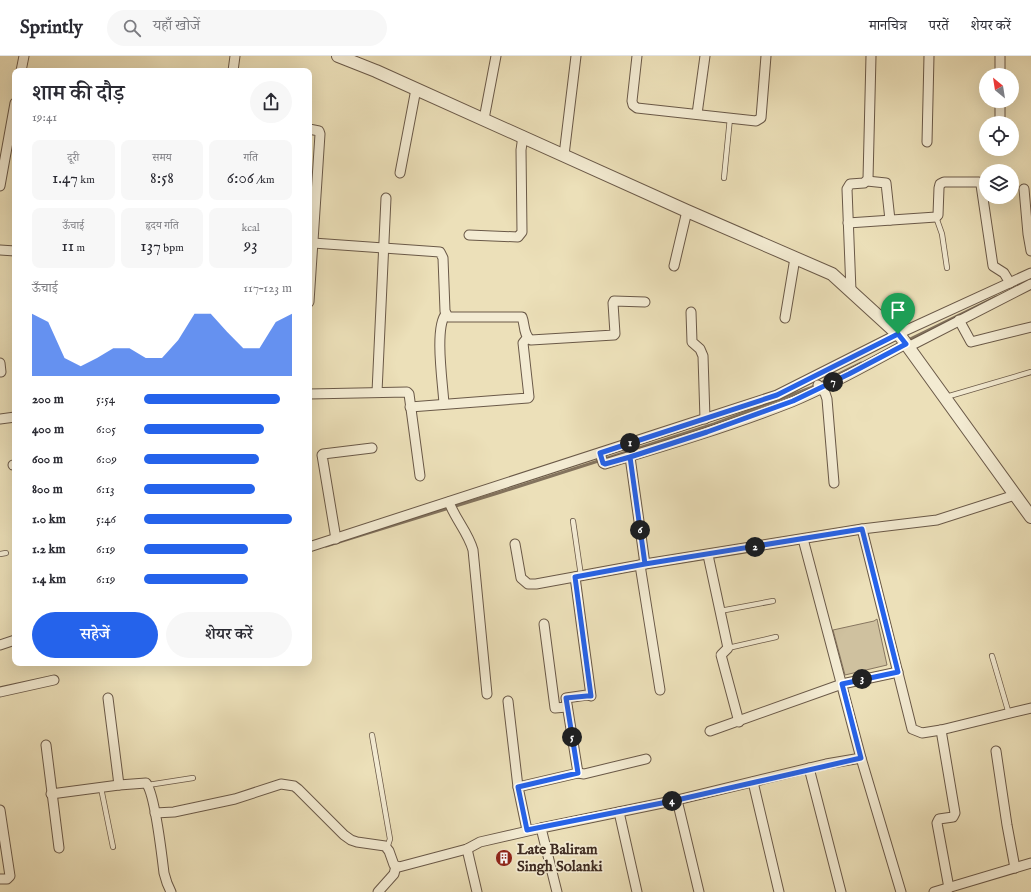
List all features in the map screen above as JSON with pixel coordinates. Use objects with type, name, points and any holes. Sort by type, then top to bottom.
[{"type":"street","points":[[22,68],[24,56]]},
{"type":"street","points":[[233,68],[235,56]]},
{"type":"street","points":[[338,56],[523,136],[687,211],[832,274],[904,341],[1031,517]]},
{"type":"street","points":[[484,119],[496,56]]},
{"type":"street","points":[[564,155],[576,56]]},
{"type":"street","points":[[637,56],[632,101],[633,105],[637,108],[756,121],[760,118],[766,56]]},
{"type":"street","points":[[697,114],[705,56]]},
{"type":"street","points":[[867,181],[871,56]]},
{"type":"street","points":[[927,142],[929,56]]},
{"type":"street","points":[[1000,56],[1000,68]]},
{"type":"street","points":[[400,173],[416,89]]},
{"type":"street","points":[[0,186],[4,141],[12,113]]},
{"type":"street","points":[[312,130],[319,131],[320,134],[312,258]]},
{"type":"street","points":[[469,235],[518,238],[521,236],[521,150],[523,136]]},
{"type":"street","points":[[851,291],[848,186],[850,184],[864,183],[867,181],[886,183],[890,220]]},
{"type":"street","points":[[848,223],[936,217],[938,215],[940,184],[944,182],[979,182],[981,185],[993,266],[1004,273],[1010,283]]},
{"type":"street","points":[[1024,189],[1031,252]]},
{"type":"street","points":[[377,392],[386,198]]},
{"type":"street","points":[[674,266],[687,211]]},
{"type":"street","points":[[313,243],[440,252],[443,258],[446,314],[442,321],[439,334],[444,404]]},
{"type":"street","points":[[0,250],[12,251]]},
{"type":"street","points":[[785,318],[795,258]]},
{"type":"street","points":[[312,546],[451,506],[602,457],[705,419],[817,383],[904,341],[1031,273]]},
{"type":"street","points":[[602,457],[605,464],[630,457],[793,401],[817,383],[904,341],[959,320],[1031,284]]},
{"type":"street","points":[[527,338],[531,340],[614,336],[612,303],[614,301],[646,302]]},
{"type":"street","points":[[692,312],[692,342],[703,356],[705,419]]},
{"type":"street","points":[[446,314],[448,317],[522,317],[527,338]]},
{"type":"street","points":[[959,320],[971,342],[1031,327]]},
{"type":"street","points":[[410,407],[528,398],[523,343],[527,338]]},
{"type":"street","points":[[817,383],[827,400],[834,483]]},
{"type":"street","points":[[312,394],[407,392],[409,394],[420,476]]},
{"type":"street","points":[[0,419],[12,417]]},
{"type":"street","points":[[336,538],[322,455],[372,448]]},
{"type":"street","points":[[630,457],[660,690]]},
{"type":"street","points":[[516,544],[521,578],[528,584],[536,584],[643,564],[862,529],[937,520],[1015,496]]},
{"type":"street","points":[[451,506],[470,540],[473,550],[487,694]]},
{"type":"street","points":[[862,529],[912,729],[922,734],[1031,708]]},
{"type":"street","points":[[803,539],[861,758],[901,892]]},
{"type":"street","points":[[708,554],[728,648],[721,655],[739,722]]},
{"type":"street","points":[[578,576],[591,696],[566,698],[578,773]]},
{"type":"street","points":[[544,624],[555,708],[567,707]]},
{"type":"street","points":[[0,645],[12,641]]},
{"type":"street","points":[[710,731],[739,722],[842,684],[898,672]]},
{"type":"street","points":[[0,692],[54,680]]},
{"type":"street","points":[[108,698],[119,785]]},
{"type":"street","points":[[508,701],[518,787],[527,830]]},
{"type":"street","points":[[941,730],[955,813],[953,816],[939,819],[937,823],[949,888]]},
{"type":"street","points":[[46,745],[59,848]]},
{"type":"street","points":[[996,751],[1015,868]]},
{"type":"street","points":[[396,866],[467,849],[480,842],[527,830],[677,800],[809,768],[861,758]]},
{"type":"street","points":[[518,787],[578,773],[584,774],[646,759]]},
{"type":"street","points":[[809,768],[841,892]]},
{"type":"street","points":[[754,782],[779,892]]},
{"type":"street","points":[[51,794],[146,783],[148,785],[155,813],[164,873],[171,892]]},
{"type":"street","points":[[155,813],[174,812],[235,799],[281,784],[294,786],[351,840],[385,846],[394,865],[396,866]]},
{"type":"street","points":[[677,800],[699,892]]},
{"type":"street","points":[[0,810],[1,826],[10,876],[7,879],[0,880]]},
{"type":"street","points":[[620,812],[637,892]]},
{"type":"street","points":[[541,828],[557,892]]},
{"type":"street","points":[[467,849],[477,892]]},
{"type":"street","points":[[938,892],[1031,863]]},
{"type":"street","points":[[378,892],[394,874],[396,866]]},
{"type":"lane","points":[[724,178],[730,118]]},
{"type":"lane","points":[[936,217],[942,234],[947,268]]},
{"type":"lane","points":[[945,398],[1031,372]]},
{"type":"lane","points":[[573,521],[578,576]]},
{"type":"lane","points":[[0,554],[6,553]]},
{"type":"lane","points":[[720,611],[773,601]]},
{"type":"lane","points":[[728,648],[776,637]]},
{"type":"lane","points":[[992,656],[1009,714]]},
{"type":"lane","points":[[372,735],[390,839],[387,848]]},
{"type":"lane","points":[[148,785],[193,778]]},
{"type":"lane","points":[[101,788],[113,847]]},
{"type":"shaded area","points":[[877,619],[887,665],[845,675],[833,630],[874,621]]},
{"type":"waterway","points":[[908,340],[996,297]]},
{"type":"waterway","points":[[326,546],[714,424],[810,388],[861,363]]},
{"type":"place","name":"Late Baliram Singh Solanki","points":[[504,858]]},
{"type":"route","points":[[898,334],[777,395],[600,453],[603,463],[605,464],[630,457],[645,564],[862,529],[898,672],[842,684],[861,758],[826,764],[677,800],[527,830],[518,787],[578,773],[566,698],[591,696],[575,577],[645,564],[637,510],[630,457],[707,432],[793,401],[906,344],[898,334]]}]
